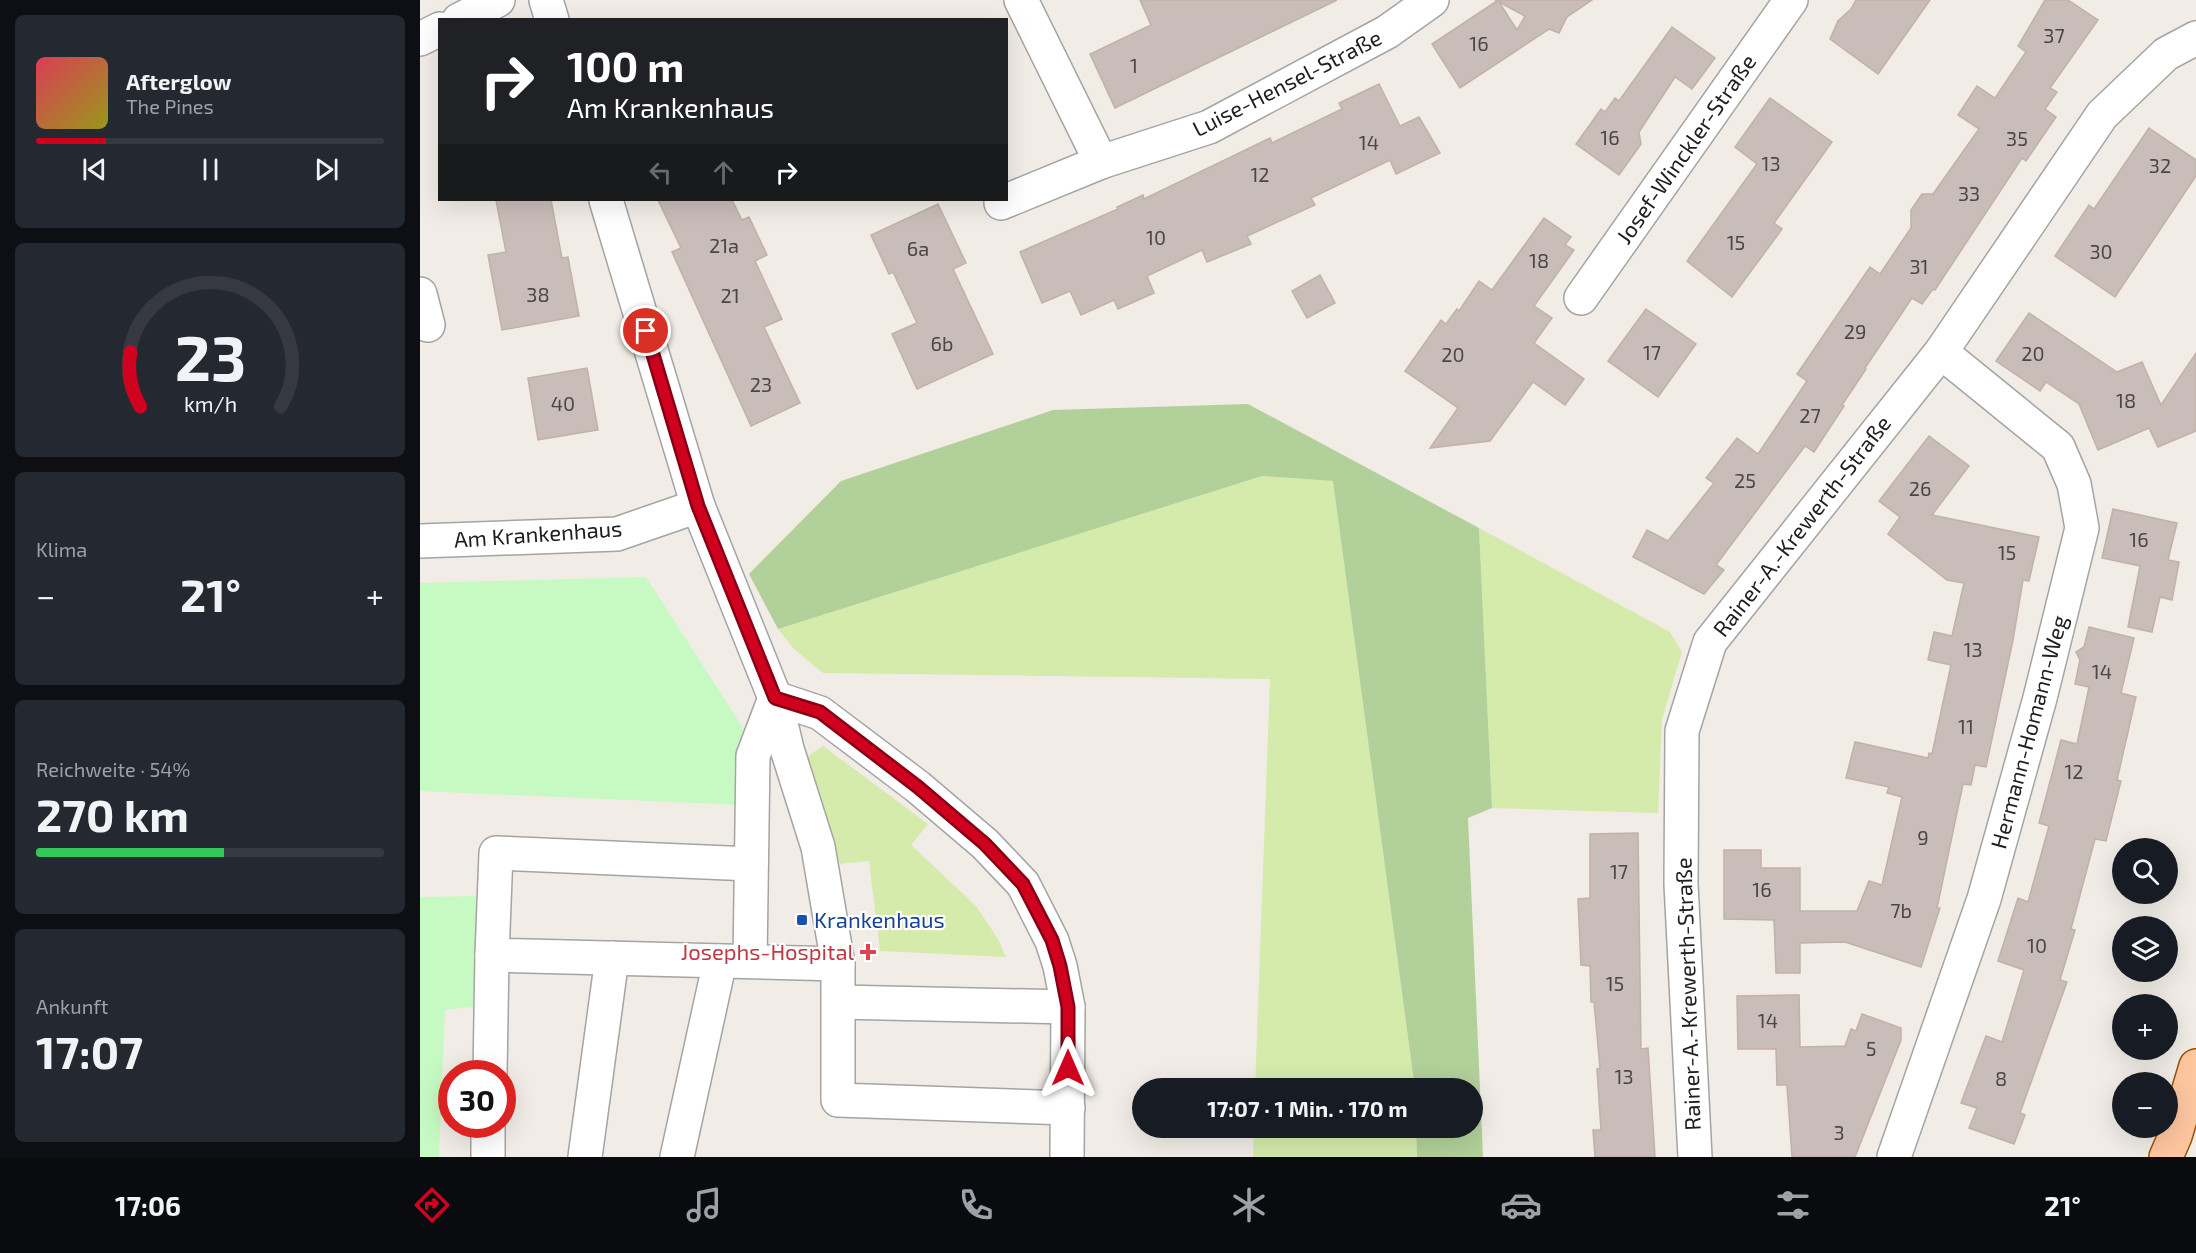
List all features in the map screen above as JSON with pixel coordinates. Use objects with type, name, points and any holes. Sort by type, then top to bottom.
[{"type":"main road","points":[[2166,1157],[2175,1136],[2196,1066]]},
{"type":"street","points":[[463,18],[498,0]]},
{"type":"street","points":[[546,0],[551,18]]},
{"type":"street","points":[[1021,0],[1101,162]]},
{"type":"street","name":"Luise-Hensel-Straße","points":[[1008,200],[1101,162],[1209,127],[1387,32],[1431,0]]},
{"type":"street","name":"Josef-Winckler-Straße","points":[[1581,298],[1791,0]]},
{"type":"street","points":[[420,39],[438,30]]},
{"type":"street","name":"Rainer-A.-Krewerth-Straße","points":[[1695,1157],[1681,884],[1682,731],[1710,642],[1941,352],[2102,115],[2166,54],[2196,38]]},
{"type":"street","points":[[606,201],[698,506],[775,698],[787,749],[818,847],[838,964],[838,1100],[1068,1108]]},
{"type":"street","name":"Luise-Hensel-Straße","points":[[1000,203],[1005,201]]},
{"type":"street","name":"Hermann-Homann-Weg","points":[[1894,1157],[1984,899],[2040,698],[2082,528],[2074,484],[2058,447],[1941,352]]},
{"type":"street","name":"Am Krankenhaus","points":[[420,541],[617,534],[698,506]]},
{"type":"street","points":[[677,1157],[735,961],[752,864],[753,756],[775,698]]},
{"type":"street","points":[[775,698],[820,712],[918,787],[985,844],[1023,884],[1052,940],[1068,1007],[1067,1157]]},
{"type":"street","points":[[490,1060],[496,853],[752,864]]},
{"type":"street","points":[[492,955],[838,964]]},
{"type":"street","points":[[585,1157],[612,958]]},
{"type":"street","points":[[839,1002],[1068,1007]]},
{"type":"street","points":[[488,1138],[488,1157]]},
{"type":"green space","points":[[1248,404],[1479,528],[1492,808],[1468,818],[1480,1078],[1414,1078],[1333,481],[1262,476],[778,629],[749,574],[841,481],[1053,410]]},
{"type":"green space","points":[[1262,476],[1333,481],[1414,1078],[1255,1078],[1270,679],[823,673],[794,649],[778,629]]},
{"type":"green space","points":[[1479,528],[1670,632],[1682,652],[1662,719],[1658,813],[1492,808]]},
{"type":"green space","points":[[646,577],[743,728],[741,805],[420,791],[420,583]]},
{"type":"green space","points":[[823,746],[928,824],[911,845],[976,906],[998,939],[1006,957],[880,951],[869,861],[840,864],[805,758]]},
{"type":"green space","points":[[478,896],[473,1007],[445,1010],[443,1060],[438,1060],[439,1157],[420,1157],[420,897]]},
{"type":"green space","points":[[1254,1138],[1416,1138],[1417,1157],[1253,1157]]},
{"type":"green space","points":[[1416,1138],[1482,1138],[1483,1157],[1417,1157]]},
{"type":"building","points":[[1140,0],[1337,0],[1115,108],[1090,54],[1151,25]]},
{"type":"building","points":[[1495,0],[1592,0],[1567,17],[1559,33],[1549,29],[1460,88],[1432,44],[1497,1]],"holes":[[[1499,2],[1525,16],[1517,30]]]},
{"type":"building","points":[[1856,0],[1930,0],[1878,74],[1830,39],[1838,21],[1851,9]]},
{"type":"building","points":[[2045,0],[2068,0],[2098,20],[2050,88],[2057,92],[2045,109],[2056,117],[2026,161],[2022,158],[1935,290],[1933,289],[1922,304],[1912,298],[1865,368],[1814,452],[1805,446],[1716,565],[1724,570],[1704,594],[1633,557],[1647,530],[1668,541],[1714,483],[1706,478],[1737,438],[1758,454],[1807,381],[1797,374],[1870,267],[1880,274],[1911,228],[1911,210],[1922,194],[1933,194],[1979,129],[1958,115],[1977,86],[1995,98],[2026,52],[2018,46]]},
{"type":"building","points":[[1672,27],[1715,58],[1692,89],[1675,77],[1639,132],[1641,144],[1619,175],[1576,144],[1601,109],[1605,112],[1615,98],[1619,101]]},
{"type":"building","points":[[1379,84],[1400,126],[1419,117],[1440,153],[1396,174],[1390,160],[1311,198],[1315,205],[1247,236],[1251,244],[1207,262],[1202,250],[1147,276],[1154,293],[1118,309],[1114,300],[1081,315],[1070,291],[1042,303],[1020,252],[1118,209],[1117,207],[1143,195],[1144,199],[1270,138],[1272,143],[1342,109],[1339,103]]},
{"type":"building","points":[[1770,98],[1832,142],[1774,223],[1782,229],[1732,297],[1687,261],[1757,164],[1735,147]]},
{"type":"building","points":[[2149,128],[2196,160],[2196,176],[2115,297],[2055,256],[2089,205],[2094,209]]},
{"type":"building","points":[[496,201],[551,201],[562,258],[568,257],[579,316],[502,330],[488,255],[506,252]]},
{"type":"building","points":[[658,201],[732,201],[742,220],[749,217],[767,255],[755,261],[782,319],[764,327],[800,403],[751,426],[672,252],[681,248]]},
{"type":"building","points":[[938,204],[966,263],[953,269],[993,354],[917,389],[892,334],[917,323],[893,272],[889,274],[871,235]]},
{"type":"building","points":[[1544,218],[1571,237],[1565,245],[1574,250],[1534,306],[1552,318],[1534,343],[1584,379],[1565,405],[1533,382],[1490,441],[1430,448],[1458,408],[1405,371],[1441,320],[1446,324],[1457,309],[1459,311],[1479,281],[1492,290]]},
{"type":"building","points":[[1320,275],[1335,303],[1307,318],[1292,291]]},
{"type":"building","points":[[1646,309],[1696,344],[1658,397],[1608,361]]},
{"type":"building","points":[[2029,313],[2117,372],[2142,362],[2161,405],[2196,353],[2196,431],[2158,447],[2149,428],[2098,450],[2079,404],[2046,382],[2040,391],[1996,361]]},
{"type":"building","points":[[587,368],[598,430],[538,440],[528,378]]},
{"type":"building","points":[[1929,436],[1969,466],[1932,515],[2039,537],[2029,581],[2023,580],[2013,640],[1986,767],[1975,765],[1971,785],[1963,784],[1937,908],[1940,908],[1921,967],[1845,942],[1800,943],[1800,973],[1776,973],[1774,920],[1724,919],[1724,850],[1761,850],[1761,868],[1800,868],[1800,911],[1857,911],[1869,881],[1882,885],[1902,797],[1887,793],[1889,787],[1846,778],[1855,742],[1928,758],[1929,753],[1932,754],[1951,665],[1928,660],[1934,632],[1952,636],[1964,583],[1947,580],[1888,534],[1900,517],[1879,501]]},
{"type":"building","points":[[2113,509],[2177,523],[2168,560],[2179,562],[2172,600],[2160,597],[2152,632],[2128,627],[2140,566],[2102,558]]},
{"type":"building","points":[[2089,627],[2134,638],[2121,693],[2136,697],[2117,780],[2121,781],[2106,841],[2095,839],[2071,929],[2075,930],[2060,980],[2067,982],[2020,1113],[2025,1115],[2014,1144],[1969,1128],[1977,1108],[1961,1103],[1986,1036],[2002,1042],[2024,970],[1998,961],[2018,898],[2028,902],[2049,826],[2039,823],[2061,740],[2077,744],[2089,687],[2075,684],[2080,660],[2076,652],[2084,647]]},
{"type":"building","points":[[1638,833],[1641,1049],[1648,1048],[1655,1157],[1595,1157],[1593,1130],[1601,1130],[1597,1069],[1600,1068],[1594,1002],[1591,1002],[1590,966],[1581,965],[1578,899],[1590,898],[1590,834]]},
{"type":"building","points":[[1799,995],[1800,1047],[1845,1046],[1851,1029],[1856,1031],[1862,1014],[1901,1028],[1901,1040],[1855,1157],[1792,1157],[1787,1085],[1777,1085],[1776,1049],[1738,1049],[1737,996]]},
{"type":"place","name":"Krankenhaus","points":[[802,920]]},
{"type":"place","name":"Josephs-Hospital","points":[[868,952]]},
{"type":"route","points":[[646,331],[698,506],[775,698],[820,712],[918,787],[985,844],[1023,884],[1052,940],[1060,966],[1068,1007],[1068,1068]]}]
